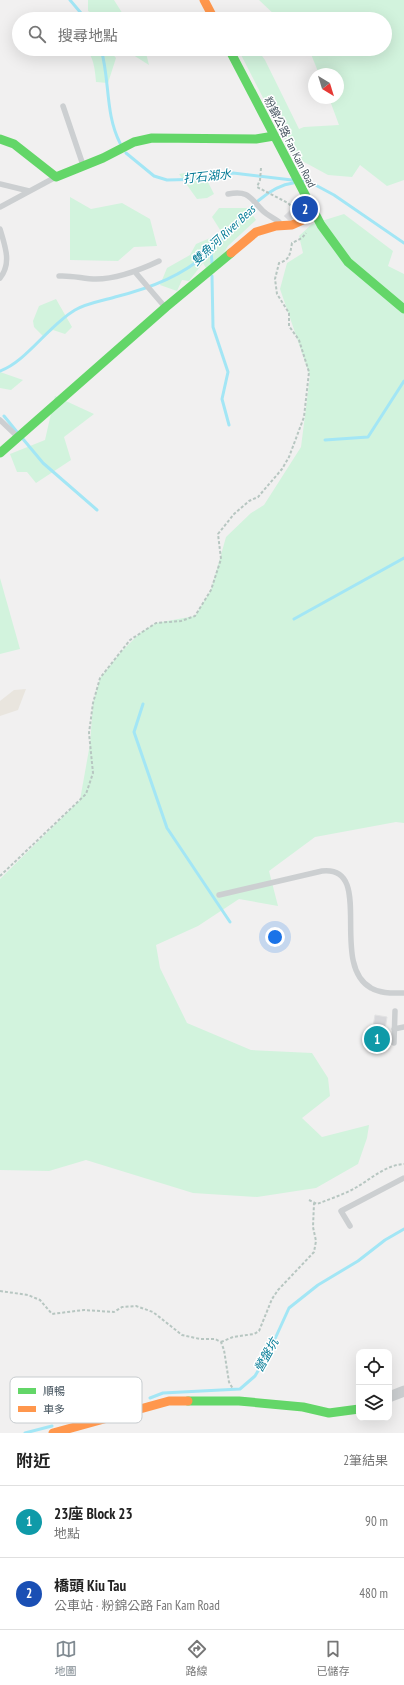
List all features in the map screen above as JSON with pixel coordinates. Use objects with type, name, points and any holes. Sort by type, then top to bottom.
[{"type":"street","points":[[204,0],[210,12]]},
{"type":"street","name":"粉錦公路 Fan Kam Road","points":[[233,56],[314,215],[348,262],[363,276],[404,308]]},
{"type":"street","points":[[0,139],[14,144],[56,177],[134,142],[152,138],[256,139],[274,136]]},
{"type":"street","points":[[0,453],[166,307],[256,232],[276,226],[286,226],[314,215]]},
{"type":"street","points":[[392,1396],[404,1391]]},
{"type":"street","points":[[142,1409],[170,1401],[239,1401],[303,1407],[329,1413],[356,1408]]},
{"type":"street","points":[[53,1433],[90,1423]]},
{"type":"lane","points":[[63,106],[83,165]]},
{"type":"lane","points":[[0,207],[56,177]]},
{"type":"lane","points":[[0,184],[29,191]]},
{"type":"lane","points":[[228,194],[239,193],[250,195],[263,211],[286,226]]},
{"type":"lane","points":[[0,229],[7,262],[4,272],[0,278]]},
{"type":"lane","points":[[59,276],[71,275],[98,279],[135,272],[159,262]]},
{"type":"lane","points":[[135,272],[166,307]]},
{"type":"lane","points":[[0,420],[18,437]]},
{"type":"lane","points":[[219,894],[322,871],[329,870],[336,872],[343,877],[349,890],[352,960],[358,977],[372,989],[380,992],[404,993]]},
{"type":"lane","points":[[394,1043],[395,1011]]},
{"type":"lane","points":[[394,1028],[404,1027]]},
{"type":"lane","points":[[350,1226],[341,1211],[404,1178]]},
{"type":"path","points":[[261,168],[260,180],[257,187],[288,203],[293,208]]},
{"type":"path","points":[[0,876],[86,794],[93,773],[89,734],[92,702],[100,678],[130,640],[156,623],[182,621],[195,616],[211,590],[221,559],[218,534],[234,514],[258,497],[269,486],[289,457],[304,417],[309,372],[299,340],[289,326],[289,313],[277,294],[275,280],[279,263],[287,261],[290,256],[292,244],[302,238],[307,231],[293,229],[286,226]]},
{"type":"path","points":[[310,1200],[317,1204],[356,1188],[384,1170],[396,1165],[404,1164]]},
{"type":"path","points":[[221,1342],[233,1337],[254,1334],[260,1331],[272,1299],[278,1290],[314,1252],[316,1241],[313,1227],[314,1203]]},
{"type":"path","points":[[0,1291],[28,1294],[40,1300],[52,1314],[84,1310],[114,1312],[122,1307],[136,1306],[153,1312],[182,1335],[200,1339],[215,1339],[221,1342],[226,1356],[229,1382]]},
{"type":"green space","points":[[88,0],[114,0],[122,12],[90,12],[88,11]]},
{"type":"green space","points":[[259,0],[404,0],[404,180],[387,186],[360,165],[352,177],[328,175],[293,156],[242,56],[262,56],[299,129],[304,127],[339,125],[331,104],[344,104],[344,68],[317,68],[312,56],[392,56],[392,12],[272,12]]},
{"type":"green space","points":[[90,56],[114,56],[116,58],[108,83],[96,82]]},
{"type":"green space","points":[[135,56],[147,56],[149,65]]},
{"type":"green space","points":[[202,170],[214,194],[207,198],[197,199],[179,174]]},
{"type":"green space","points":[[70,197],[91,209],[122,203],[150,219],[157,246],[134,247],[118,261],[70,260]]},
{"type":"green space","points":[[219,208],[248,208],[256,220],[228,246],[210,275],[203,263],[189,281],[182,280],[177,291],[160,285],[167,268],[190,255],[196,244],[222,233],[212,217]]},
{"type":"green space","points":[[344,214],[393,251],[388,266],[404,274],[404,823],[396,822],[315,837],[269,871],[278,906],[239,899],[198,926],[156,945],[160,968],[187,1023],[251,1050],[312,1053],[328,1078],[330,1096],[302,1118],[322,1137],[369,1125],[367,1138],[358,1164],[316,1188],[257,1197],[193,1193],[86,1160],[49,1171],[0,1170],[0,879],[80,800],[90,744],[93,703],[100,678],[121,652],[140,633],[156,623],[195,616],[211,590],[226,537],[251,513],[264,505],[301,447],[310,376],[280,289],[287,263],[303,253],[299,236],[312,224]]},
{"type":"green space","points":[[56,299],[72,327],[65,334],[53,330],[44,337],[34,327],[33,321],[39,306]]},
{"type":"green space","points":[[0,372],[23,380],[11,390],[0,388]]},
{"type":"green space","points":[[55,396],[94,414],[64,437],[71,460],[36,483],[27,472],[17,472],[10,454],[45,440]]},
{"type":"green space","points":[[0,578],[20,649],[0,654]]},
{"type":"sand","points":[[26,689],[18,710],[0,716],[0,701],[14,690]]},
{"type":"building","points":[[294,207],[300,213],[290,222],[284,216]]},
{"type":"building","points":[[375,1015],[387,1017],[385,1029],[373,1027]]},
{"type":"building","points":[[372,1032],[384,1033],[382,1046],[370,1044]]},
{"type":"waterway","name":"打石湖水","points":[[70,0],[80,12]]},
{"type":"waterway","name":"打石湖水","points":[[103,56],[112,120],[120,143]]},
{"type":"waterway","name":"打石湖水","points":[[126,153],[154,176],[167,180],[205,179],[233,173],[292,180]]},
{"type":"waterway","name":"雙魚河 River Beas","points":[[304,181],[308,181],[334,195],[404,243]]},
{"type":"waterway","name":"雙魚河 River Beas","points":[[0,371],[19,360],[56,325],[75,310],[154,285],[191,266],[212,249],[259,200],[281,186],[293,183]]},
{"type":"waterway","points":[[211,250],[212,263]]},
{"type":"waterway","points":[[212,276],[213,327],[228,372],[222,399],[229,425]]},
{"type":"waterway","points":[[325,440],[368,437],[404,381]]},
{"type":"waterway","points":[[4,416],[17,432]]},
{"type":"waterway","points":[[23,439],[43,463],[97,510]]},
{"type":"waterway","points":[[294,619],[404,558]]},
{"type":"waterway","points":[[143,704],[134,732],[167,828],[230,922]]},
{"type":"waterway","name":"營盤坑","points":[[150,1398],[163,1393],[240,1389],[255,1376],[269,1352],[289,1308],[318,1285],[358,1261],[385,1240],[404,1229]]},
{"type":"waterway","name":"營盤坑","points":[[25,1433],[52,1426]]},
{"type":"traffic: fast","points":[[233,56],[321,225],[348,262],[404,309]]},
{"type":"traffic: fast","points":[[0,139],[14,144],[56,177],[103,158],[134,142],[152,138],[256,139],[274,136]]},
{"type":"traffic: fast","points":[[0,453],[166,307],[231,253]]},
{"type":"traffic: fast","points":[[188,1401],[239,1401],[303,1407],[329,1413],[356,1409]]},
{"type":"traffic: slow","points":[[204,0],[210,12]]},
{"type":"traffic: slow","points":[[231,253],[256,232],[276,226],[292,225],[314,215]]},
{"type":"traffic: slow","points":[[142,1408],[169,1401],[188,1401]]},
{"type":"traffic: slow","points":[[53,1433],[89,1423]]},
{"type":"place","name":"橋頭 Kiu Tau","points":[[305,209]]},
{"type":"place","name":"23座 Block 23","points":[[377,1039]]}]
